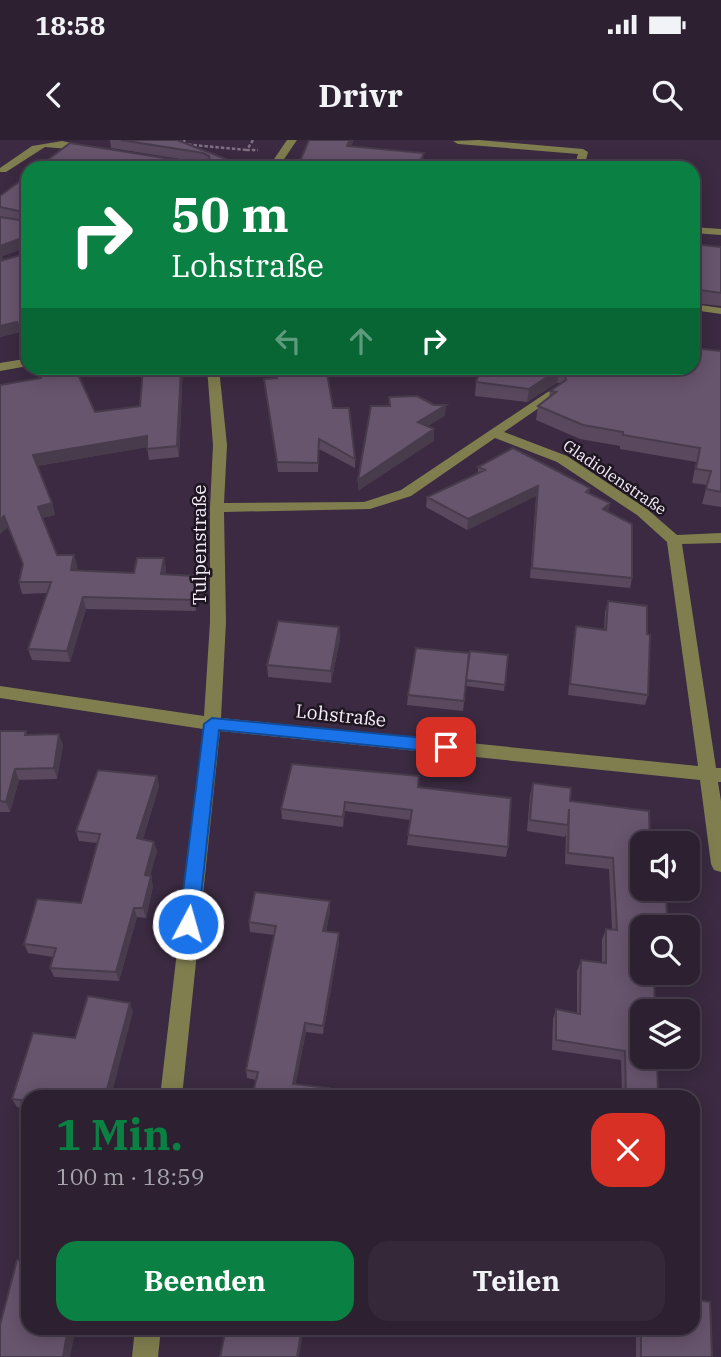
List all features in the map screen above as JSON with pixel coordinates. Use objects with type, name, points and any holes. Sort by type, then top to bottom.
[{"type":"street","points":[[278,161],[292,140]]},
{"type":"street","points":[[458,141],[583,152],[588,149],[590,140]]},
{"type":"street","points":[[4,170],[37,145],[46,142],[102,150]]},
{"type":"street","points":[[581,161],[583,152]]},
{"type":"street","points":[[700,230],[721,232]]},
{"type":"street","points":[[700,308],[721,311]]},
{"type":"street","points":[[0,356],[21,357]]},
{"type":"street","points":[[0,367],[21,357]]},
{"type":"street","name":"Tulpenstraße","points":[[173,1090],[212,724],[220,572],[217,508],[220,445],[214,375]]},
{"type":"street","points":[[217,508],[365,506],[406,493],[558,389]]},
{"type":"street","name":"Gladiolenstraße","points":[[494,433],[562,459],[642,512],[674,540],[715,774],[721,864]]},
{"type":"street","name":"Gladiolenstraße","points":[[674,540],[721,538]]},
{"type":"street","name":"Lohstraße","points":[[0,692],[212,724],[715,774]]},
{"type":"street","points":[[145,1357],[147,1335]]},
{"type":"path","points":[[185,140],[182,144],[247,150]]},
{"type":"building","points":[[121,140],[177,140],[226,159],[224,161],[184,161],[210,160],[209,156]]},
{"type":"building","points":[[309,140],[350,140],[347,146],[424,153],[420,161],[300,161]]},
{"type":"building","points":[[70,143],[184,161],[46,161]]},
{"type":"building","points":[[21,180],[21,212],[0,207],[0,196]]},
{"type":"building","points":[[0,217],[21,220],[21,238],[0,246]]},
{"type":"building","points":[[700,245],[721,247],[721,293],[700,290]]},
{"type":"building","points":[[21,255],[21,331],[17,322],[0,326],[0,261]]},
{"type":"building","points":[[700,349],[721,351],[721,492],[706,489],[711,471],[696,469],[700,448],[583,425],[538,406],[556,392],[550,391],[566,380],[566,375],[700,375]]},
{"type":"building","points":[[40,375],[78,375],[95,412],[140,406],[142,375],[181,375],[177,446],[147,449],[147,436],[33,455],[52,503],[38,507],[57,555],[74,555],[71,570],[134,573],[137,558],[164,558],[161,574],[195,576],[194,600],[83,597],[67,651],[28,649],[51,582],[19,582],[23,564],[4,516],[0,520],[0,385],[41,378]]},
{"type":"building","points":[[277,375],[327,375],[333,408],[349,408],[355,459],[319,439],[318,463],[277,462],[264,379],[277,378]]},
{"type":"building","points":[[478,375],[550,375],[529,389],[476,382]]},
{"type":"building","points":[[417,396],[434,405],[446,405],[418,422],[434,429],[358,480],[371,406],[390,406],[389,397]]},
{"type":"building","points":[[513,448],[590,488],[586,492],[610,503],[603,509],[632,524],[632,578],[532,568],[538,486],[468,519],[427,497],[485,470],[478,467]]},
{"type":"building","points":[[608,601],[647,606],[647,634],[650,635],[648,695],[570,684],[576,626],[606,630]]},
{"type":"building","points":[[278,621],[339,627],[331,671],[267,665]]},
{"type":"building","points":[[416,648],[469,653],[464,701],[408,695]]},
{"type":"building","points":[[470,651],[508,655],[505,685],[466,680]]},
{"type":"building","points":[[0,731],[26,731],[25,735],[59,734],[54,768],[15,769],[6,802],[0,801]]},
{"type":"building","points":[[292,764],[419,776],[418,787],[511,798],[508,847],[408,835],[412,810],[345,802],[343,817],[281,809]]},
{"type":"building","points":[[98,770],[157,776],[137,838],[154,842],[145,875],[151,876],[143,908],[134,908],[116,972],[50,968],[56,948],[24,944],[37,899],[81,903],[100,834],[76,831]]},
{"type":"building","points":[[533,783],[571,788],[570,801],[649,811],[650,831],[630,831],[630,901],[666,901],[667,915],[630,915],[630,985],[654,985],[655,999],[630,999],[630,1069],[657,1069],[658,1090],[626,1090],[625,1051],[556,1040],[556,1009],[580,1014],[581,960],[606,963],[606,929],[617,930],[613,858],[568,853],[569,809],[568,825],[530,820]]},
{"type":"building","points":[[255,892],[330,901],[323,931],[339,933],[323,1026],[305,1023],[293,1084],[329,1090],[254,1090],[258,1072],[246,1070],[276,926],[249,922]]},
{"type":"building","points":[[88,996],[130,1003],[107,1090],[21,1090],[21,1100],[12,1099],[33,1033],[75,1038]]},
{"type":"building","points":[[17,1260],[21,1260],[21,1335],[67,1335],[63,1357],[0,1357],[0,1325]]},
{"type":"building","points":[[700,1300],[710,1302],[712,1357],[641,1357],[641,1335],[700,1335]]},
{"type":"building","points":[[225,1335],[301,1335],[297,1357],[220,1357]]},
{"type":"route","points":[[188,924],[212,724],[446,747]]}]
